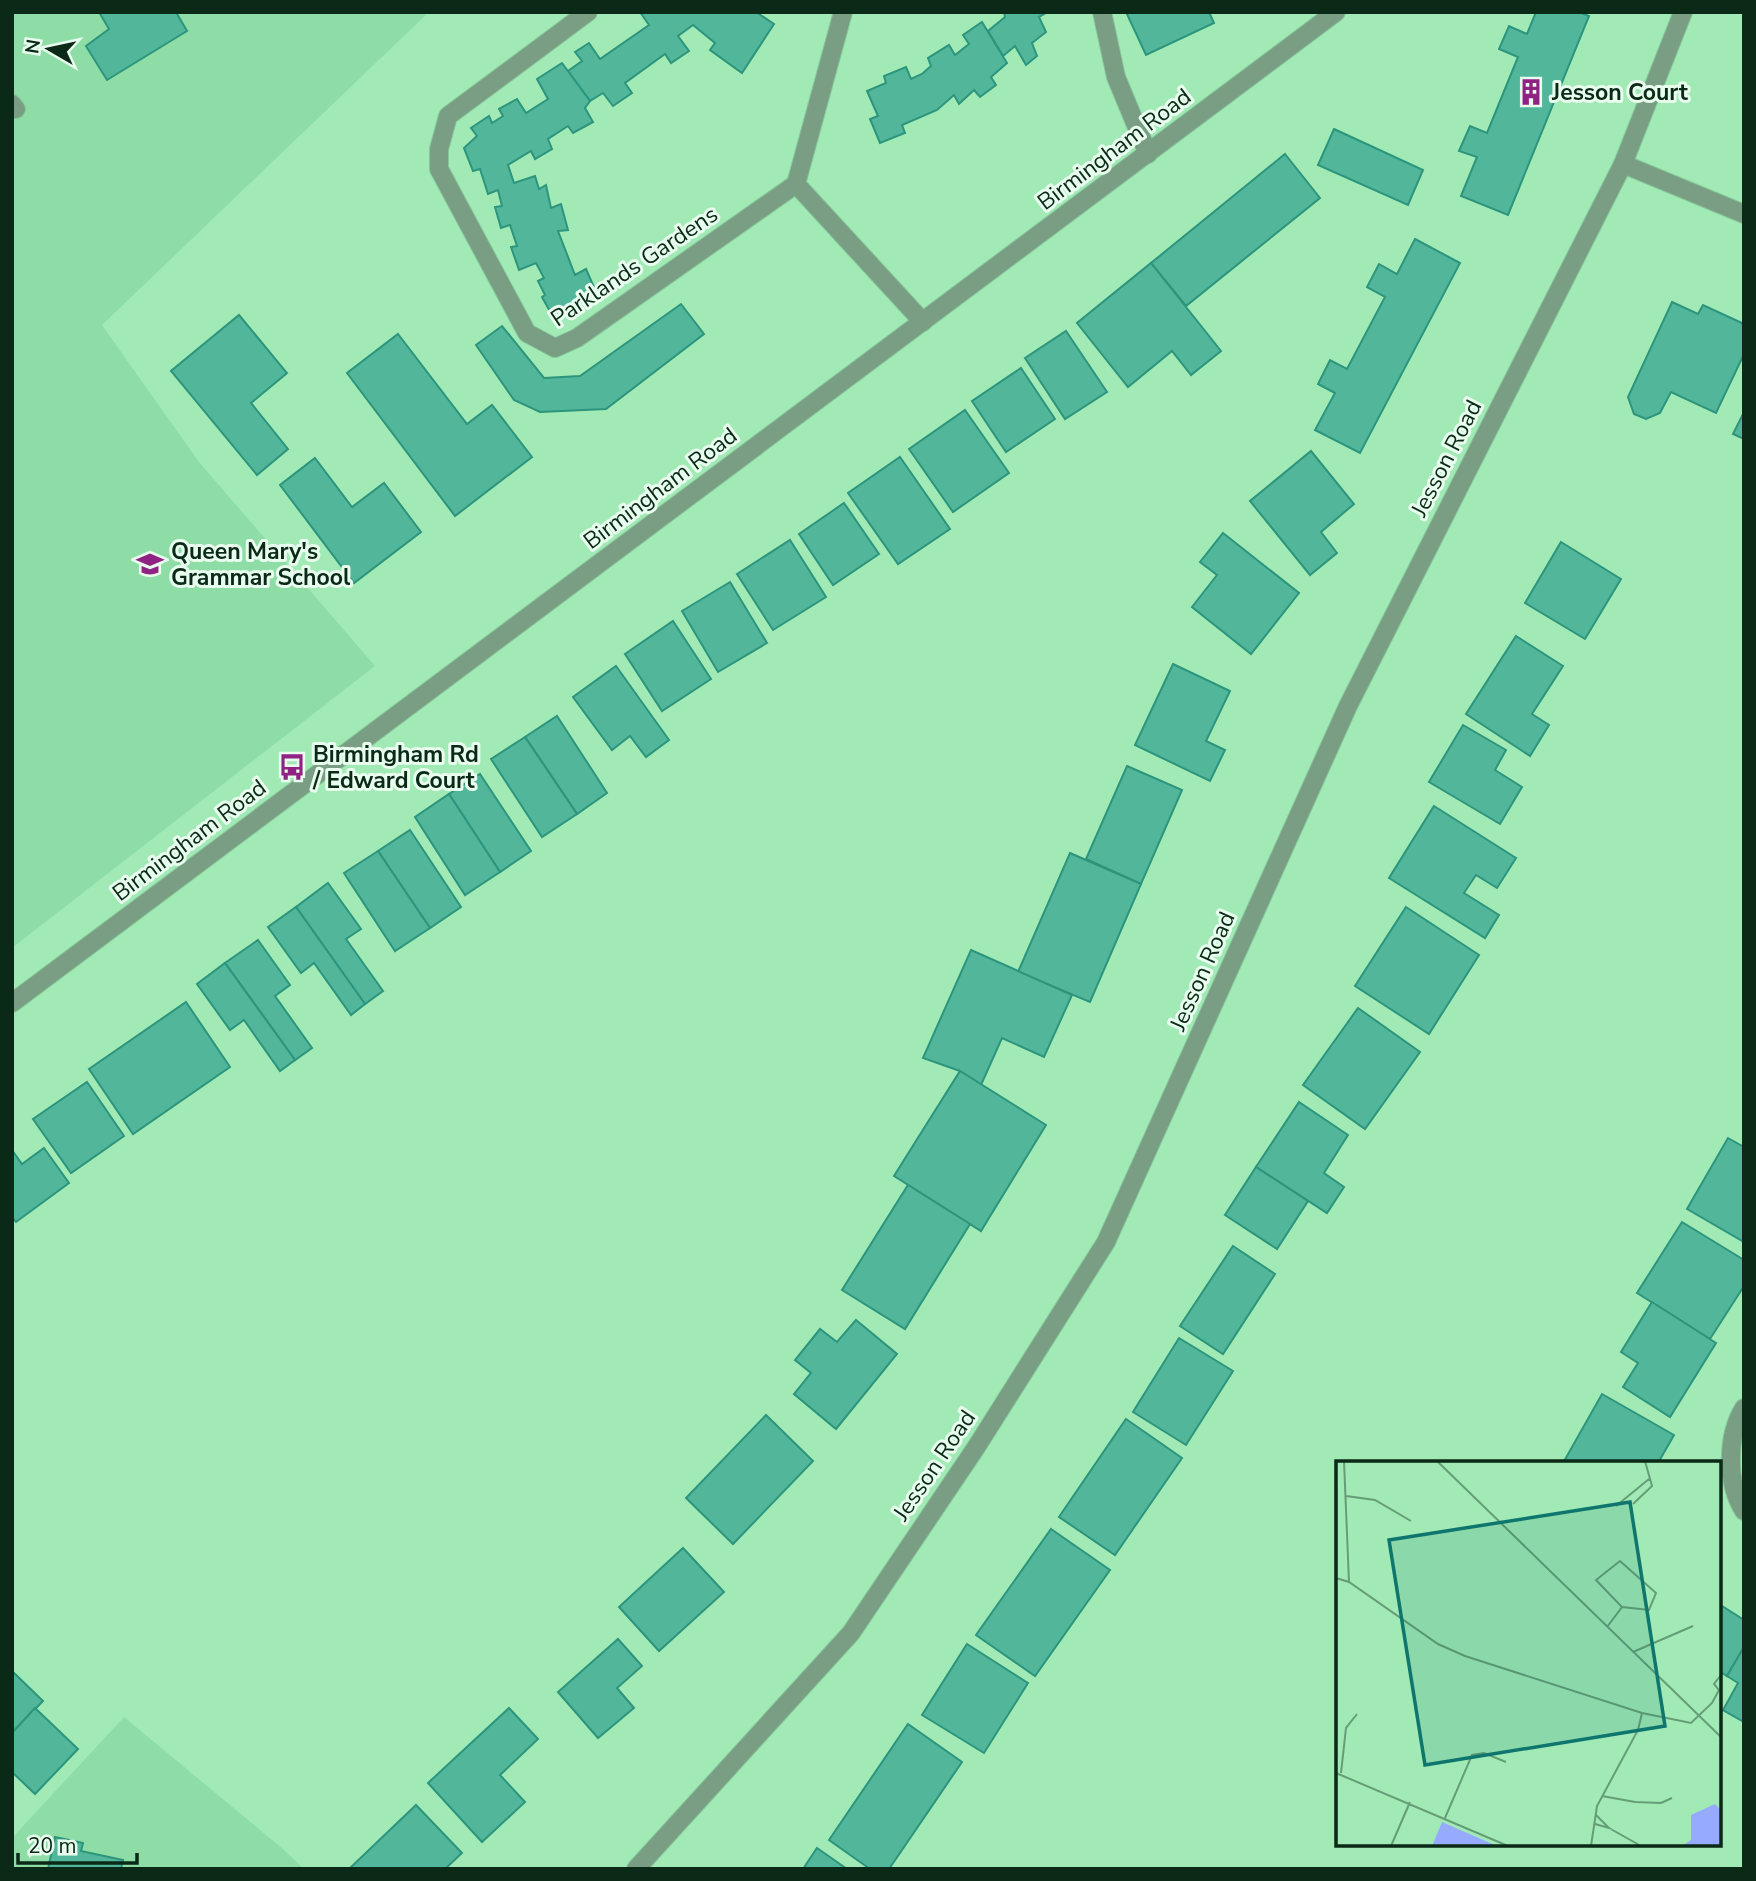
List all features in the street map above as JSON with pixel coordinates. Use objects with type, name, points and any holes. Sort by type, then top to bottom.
[{"type":"street","name":"Parklands Gardens","points":[[588,12],[448,116],[439,149],[439,169],[527,332],[555,348],[577,338],[796,184]]},
{"type":"street","points":[[843,12],[796,184],[923,322]]},
{"type":"street","points":[[1102,12],[1116,77],[1148,154]]},
{"type":"street","name":"Birmingham Road","points":[[12,1003],[1336,12]]},
{"type":"street","name":"Jesson Road","points":[[636,1869],[851,1633],[977,1446],[1106,1242],[1348,706],[1623,164],[1683,12]]},
{"type":"street","points":[[1623,164],[1744,214]]},
{"type":"street","points":[[1744,1408],[1737,1419],[1730,1462],[1744,1511]]},
{"type":"shaded area","name":"Queen Mary's Grammar School","points":[[12,12],[429,12],[102,325],[199,462],[375,666],[12,948]]},
{"type":"shaded area","points":[[124,1717],[304,1869],[12,1869],[12,1838]]},
{"type":"building","points":[[99,12],[176,12],[187,31],[107,80],[86,46],[109,29]]},
{"type":"building","points":[[640,12],[756,12],[774,24],[742,73],[710,50],[715,43],[693,25],[678,36],[689,51],[671,63],[665,54],[625,83],[632,93],[613,106],[603,93],[590,101],[568,71],[582,61],[575,52],[589,43],[600,59],[649,25]]},
{"type":"building","points":[[1004,12],[1046,13],[1039,17],[1046,32],[1032,43],[1037,56],[1026,65],[1015,46],[1003,56],[988,31],[1005,17]]},
{"type":"building","points":[[1126,12],[1209,12],[1214,23],[1146,55]]},
{"type":"building","name":"Jesson Court","points":[[1536,12],[1579,12],[1589,16],[1508,215],[1461,196],[1477,157],[1459,151],[1470,126],[1487,133],[1518,57],[1499,49],[1509,26],[1527,34]]},
{"type":"building","points":[[982,22],[1007,63],[991,77],[996,85],[980,97],[974,90],[959,104],[954,95],[937,110],[902,125],[905,133],[880,143],[870,119],[878,116],[867,91],[886,83],[884,76],[906,67],[911,79],[922,74],[931,66],[928,58],[949,45],[955,55],[969,44],[963,35]]},
{"type":"building","points":[[562,63],[590,101],[585,108],[593,122],[573,133],[568,126],[548,139],[552,149],[535,159],[531,151],[508,165],[514,183],[535,176],[539,189],[546,185],[551,208],[561,204],[568,230],[558,231],[575,275],[586,269],[597,294],[552,315],[542,297],[545,295],[538,281],[544,278],[536,263],[519,270],[511,247],[517,246],[510,225],[501,228],[495,207],[502,206],[498,190],[488,194],[480,169],[473,171],[464,148],[477,136],[471,128],[489,116],[492,123],[503,116],[499,109],[517,99],[526,113],[548,99],[537,79]]},
{"type":"building","points":[[1334,129],[1423,170],[1408,205],[1318,165]]},
{"type":"building","points":[[1285,154],[1320,198],[1186,306],[1151,263]]},
{"type":"building","points":[[1415,239],[1460,263],[1360,453],[1315,430],[1335,393],[1318,384],[1330,360],[1347,369],[1385,297],[1367,287],[1379,264],[1397,274]]},
{"type":"building","points":[[1151,263],[1221,351],[1191,375],[1172,351],[1128,387],[1077,323]]},
{"type":"building","points":[[1672,302],[1698,314],[1703,305],[1744,324],[1744,354],[1716,413],[1671,392],[1660,413],[1646,419],[1634,414],[1628,397]]},
{"type":"building","points":[[681,304],[704,334],[606,409],[540,412],[514,400],[476,345],[502,326],[544,378],[580,376]]},
{"type":"building","points":[[239,315],[287,373],[251,403],[288,449],[257,475],[171,371]]},
{"type":"building","points":[[1066,331],[1107,392],[1065,419],[1025,358]]},
{"type":"building","points":[[398,334],[467,424],[492,405],[532,457],[455,516],[347,373]]},
{"type":"building","points":[[1021,368],[1055,419],[1006,452],[972,401]]},
{"type":"building","points":[[965,410],[1009,473],[953,512],[909,449]]},
{"type":"building","points":[[1744,412],[1744,439],[1733,434]]},
{"type":"building","points":[[1311,451],[1354,504],[1321,532],[1337,553],[1310,575],[1250,501]]},
{"type":"building","points":[[900,457],[950,529],[898,564],[848,493]]},
{"type":"building","points":[[315,458],[352,507],[384,483],[421,532],[354,583],[280,485]]},
{"type":"building","points":[[844,503],[879,554],[833,585],[799,534]]},
{"type":"building","points":[[1223,533],[1299,593],[1251,654],[1192,607],[1217,575],[1200,562]]},
{"type":"building","points":[[790,540],[826,597],[773,630],[737,574]]},
{"type":"building","points":[[1561,542],[1621,579],[1585,639],[1525,603]]},
{"type":"building","points":[[730,582],[767,643],[718,672],[682,611]]},
{"type":"building","points":[[673,621],[711,679],[662,711],[625,654]]},
{"type":"building","points":[[1516,636],[1563,666],[1532,714],[1549,725],[1530,756],[1466,714]]},
{"type":"building","points":[[1173,664],[1230,691],[1206,741],[1225,750],[1210,781],[1135,745]]},
{"type":"building","points":[[616,666],[669,740],[646,757],[630,736],[612,750],[573,697]]},
{"type":"building","points":[[557,716],[607,793],[577,814],[525,737]]},
{"type":"building","points":[[1463,725],[1506,750],[1495,770],[1522,787],[1500,824],[1429,782]]},
{"type":"building","points":[[525,737],[577,814],[542,837],[491,759]]},
{"type":"building","points":[[1127,766],[1182,790],[1141,884],[1086,859]]},
{"type":"building","points":[[480,774],[531,851],[500,872],[449,794]]},
{"type":"building","points":[[449,794],[500,872],[465,895],[415,817]]},
{"type":"building","points":[[1434,806],[1516,858],[1497,888],[1476,875],[1464,893],[1499,915],[1485,938],[1389,878]]},
{"type":"building","points":[[410,830],[461,907],[430,928],[378,851]]},
{"type":"building","points":[[378,851],[430,928],[395,951],[344,873]]},
{"type":"building","points":[[1070,853],[1141,884],[1090,1002],[1018,972]]},
{"type":"building","points":[[328,883],[361,929],[346,939],[383,991],[365,1004],[296,907]]},
{"type":"building","points":[[296,907],[365,1004],[351,1015],[314,963],[301,973],[268,927]]},
{"type":"building","points":[[1406,907],[1479,955],[1429,1034],[1355,986]]},
{"type":"building","points":[[258,940],[290,985],[275,996],[312,1048],[295,1060],[225,963]]},
{"type":"building","points":[[971,950],[1072,995],[1044,1057],[1002,1038],[981,1085],[960,1071],[923,1058]]},
{"type":"building","points":[[225,963],[295,1060],[280,1071],[244,1020],[230,1030],[197,984]]},
{"type":"building","points":[[186,1002],[230,1067],[133,1134],[89,1069]]},
{"type":"building","points":[[1358,1008],[1420,1052],[1365,1129],[1303,1085]]},
{"type":"building","points":[[960,1071],[1046,1125],[981,1231],[894,1176]]},
{"type":"building","points":[[87,1082],[124,1136],[71,1173],[33,1119]]},
{"type":"building","points":[[1299,1102],[1348,1135],[1324,1173],[1344,1187],[1327,1213],[1256,1167]]},
{"type":"building","points":[[1728,1138],[1744,1147],[1744,1242],[1687,1209]]},
{"type":"building","points":[[44,1148],[69,1183],[16,1222],[12,1217],[12,1150],[22,1164]]},
{"type":"building","points":[[1256,1167],[1308,1201],[1277,1249],[1225,1215]]},
{"type":"building","points":[[908,1185],[970,1224],[905,1329],[842,1290]]},
{"type":"building","points":[[1682,1222],[1744,1260],[1744,1286],[1710,1339],[1637,1293]]},
{"type":"building","points":[[1233,1246],[1275,1274],[1223,1354],[1180,1326]]},
{"type":"building","points":[[1652,1302],[1716,1343],[1670,1417],[1623,1387],[1638,1363],[1621,1352]]},
{"type":"building","points":[[856,1320],[897,1354],[836,1429],[794,1394],[811,1373],[795,1360],[820,1329],[837,1342]]},
{"type":"building","points":[[1179,1338],[1233,1371],[1186,1445],[1133,1412]]},
{"type":"building","points":[[1602,1394],[1674,1435],[1659,1461],[1564,1461]]},
{"type":"building","points":[[766,1415],[813,1461],[733,1544],[686,1498]]},
{"type":"building","points":[[1126,1419],[1182,1458],[1115,1555],[1059,1517]]},
{"type":"building","points":[[1051,1529],[1110,1570],[1035,1676],[976,1635]]},
{"type":"building","points":[[683,1548],[724,1592],[659,1651],[619,1607]]},
{"type":"building","points":[[1721,1605],[1744,1620],[1744,1647],[1727,1676],[1721,1672]]},
{"type":"building","points":[[618,1639],[642,1666],[617,1688],[634,1708],[598,1738],[558,1692]]},
{"type":"building","points":[[967,1644],[1028,1683],[984,1753],[922,1715]]},
{"type":"building","points":[[1744,1647],[1744,1722],[1723,1710],[1738,1683],[1727,1676]]},
{"type":"building","points":[[12,1671],[43,1701],[12,1733]]},
{"type":"building","points":[[35,1708],[78,1749],[35,1794],[12,1772],[12,1733]]},
{"type":"building","points":[[509,1708],[538,1739],[500,1775],[525,1802],[482,1842],[428,1783]]},
{"type":"building","points":[[908,1724],[962,1762],[889,1869],[870,1869],[829,1840]]},
{"type":"building","points":[[416,1805],[462,1853],[445,1869],[349,1869]]},
{"type":"building","points":[[55,1837],[83,1843],[81,1851],[123,1860],[121,1869],[48,1869]]},
{"type":"building","points":[[817,1848],[847,1869],[803,1869]]},
{"type":"place","name":"Jesson Court","points":[[1531,92]]},
{"type":"place","name":"Queen Mary's Grammar School","points":[[150,564]]},
{"type":"place","name":"Birmingham Rd / Edward Court","points":[[292,767]]}]
